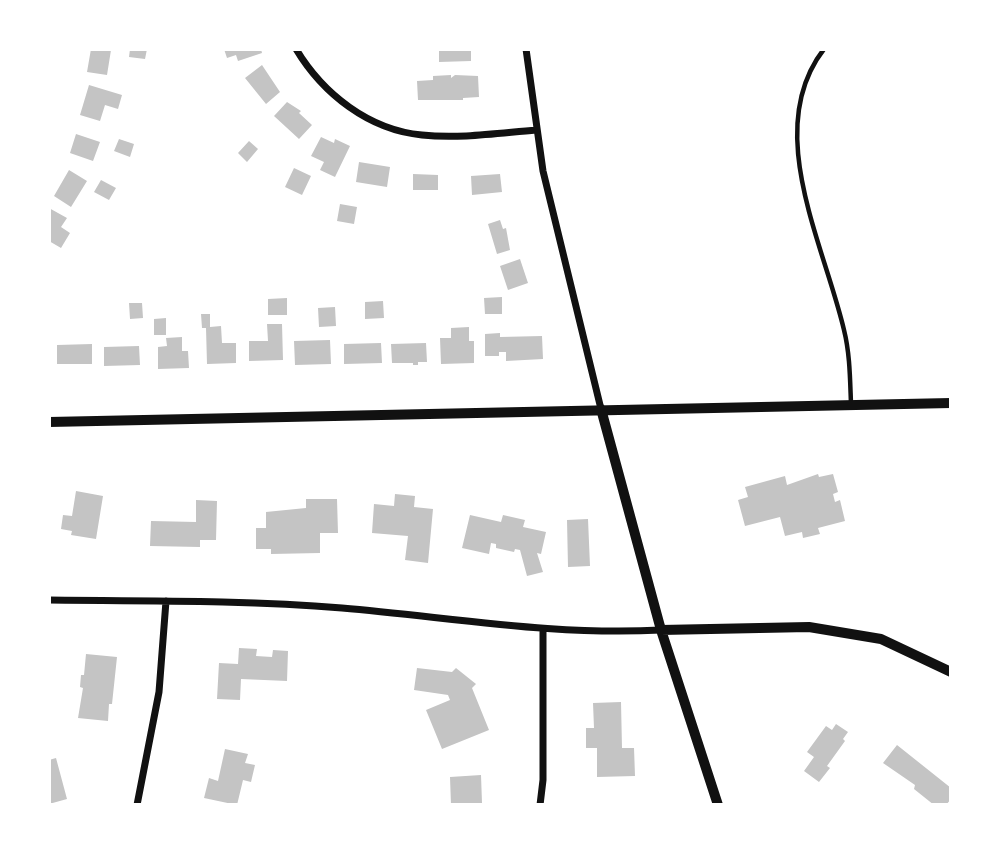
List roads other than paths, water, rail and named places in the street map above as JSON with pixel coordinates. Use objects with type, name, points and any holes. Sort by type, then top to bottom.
[{"type":"street","points":[[296,49],[306,65],[333,95],[379,124],[422,135],[476,135],[536,130]]},
{"type":"street","points":[[526,49],[543,171],[601,410],[662,629],[718,805]]},
{"type":"street","points":[[49,422],[951,403]]},
{"type":"street","points":[[49,600],[262,603],[340,608],[543,629],[621,632],[809,627],[881,639],[951,672]]},
{"type":"street","points":[[137,805],[159,691],[166,601]]},
{"type":"street","points":[[540,805],[543,780],[543,629]]},
{"type":"lane","points":[[824,49],[812,64],[805,79],[796,138],[803,184],[845,332],[850,368],[850,405]]}]
